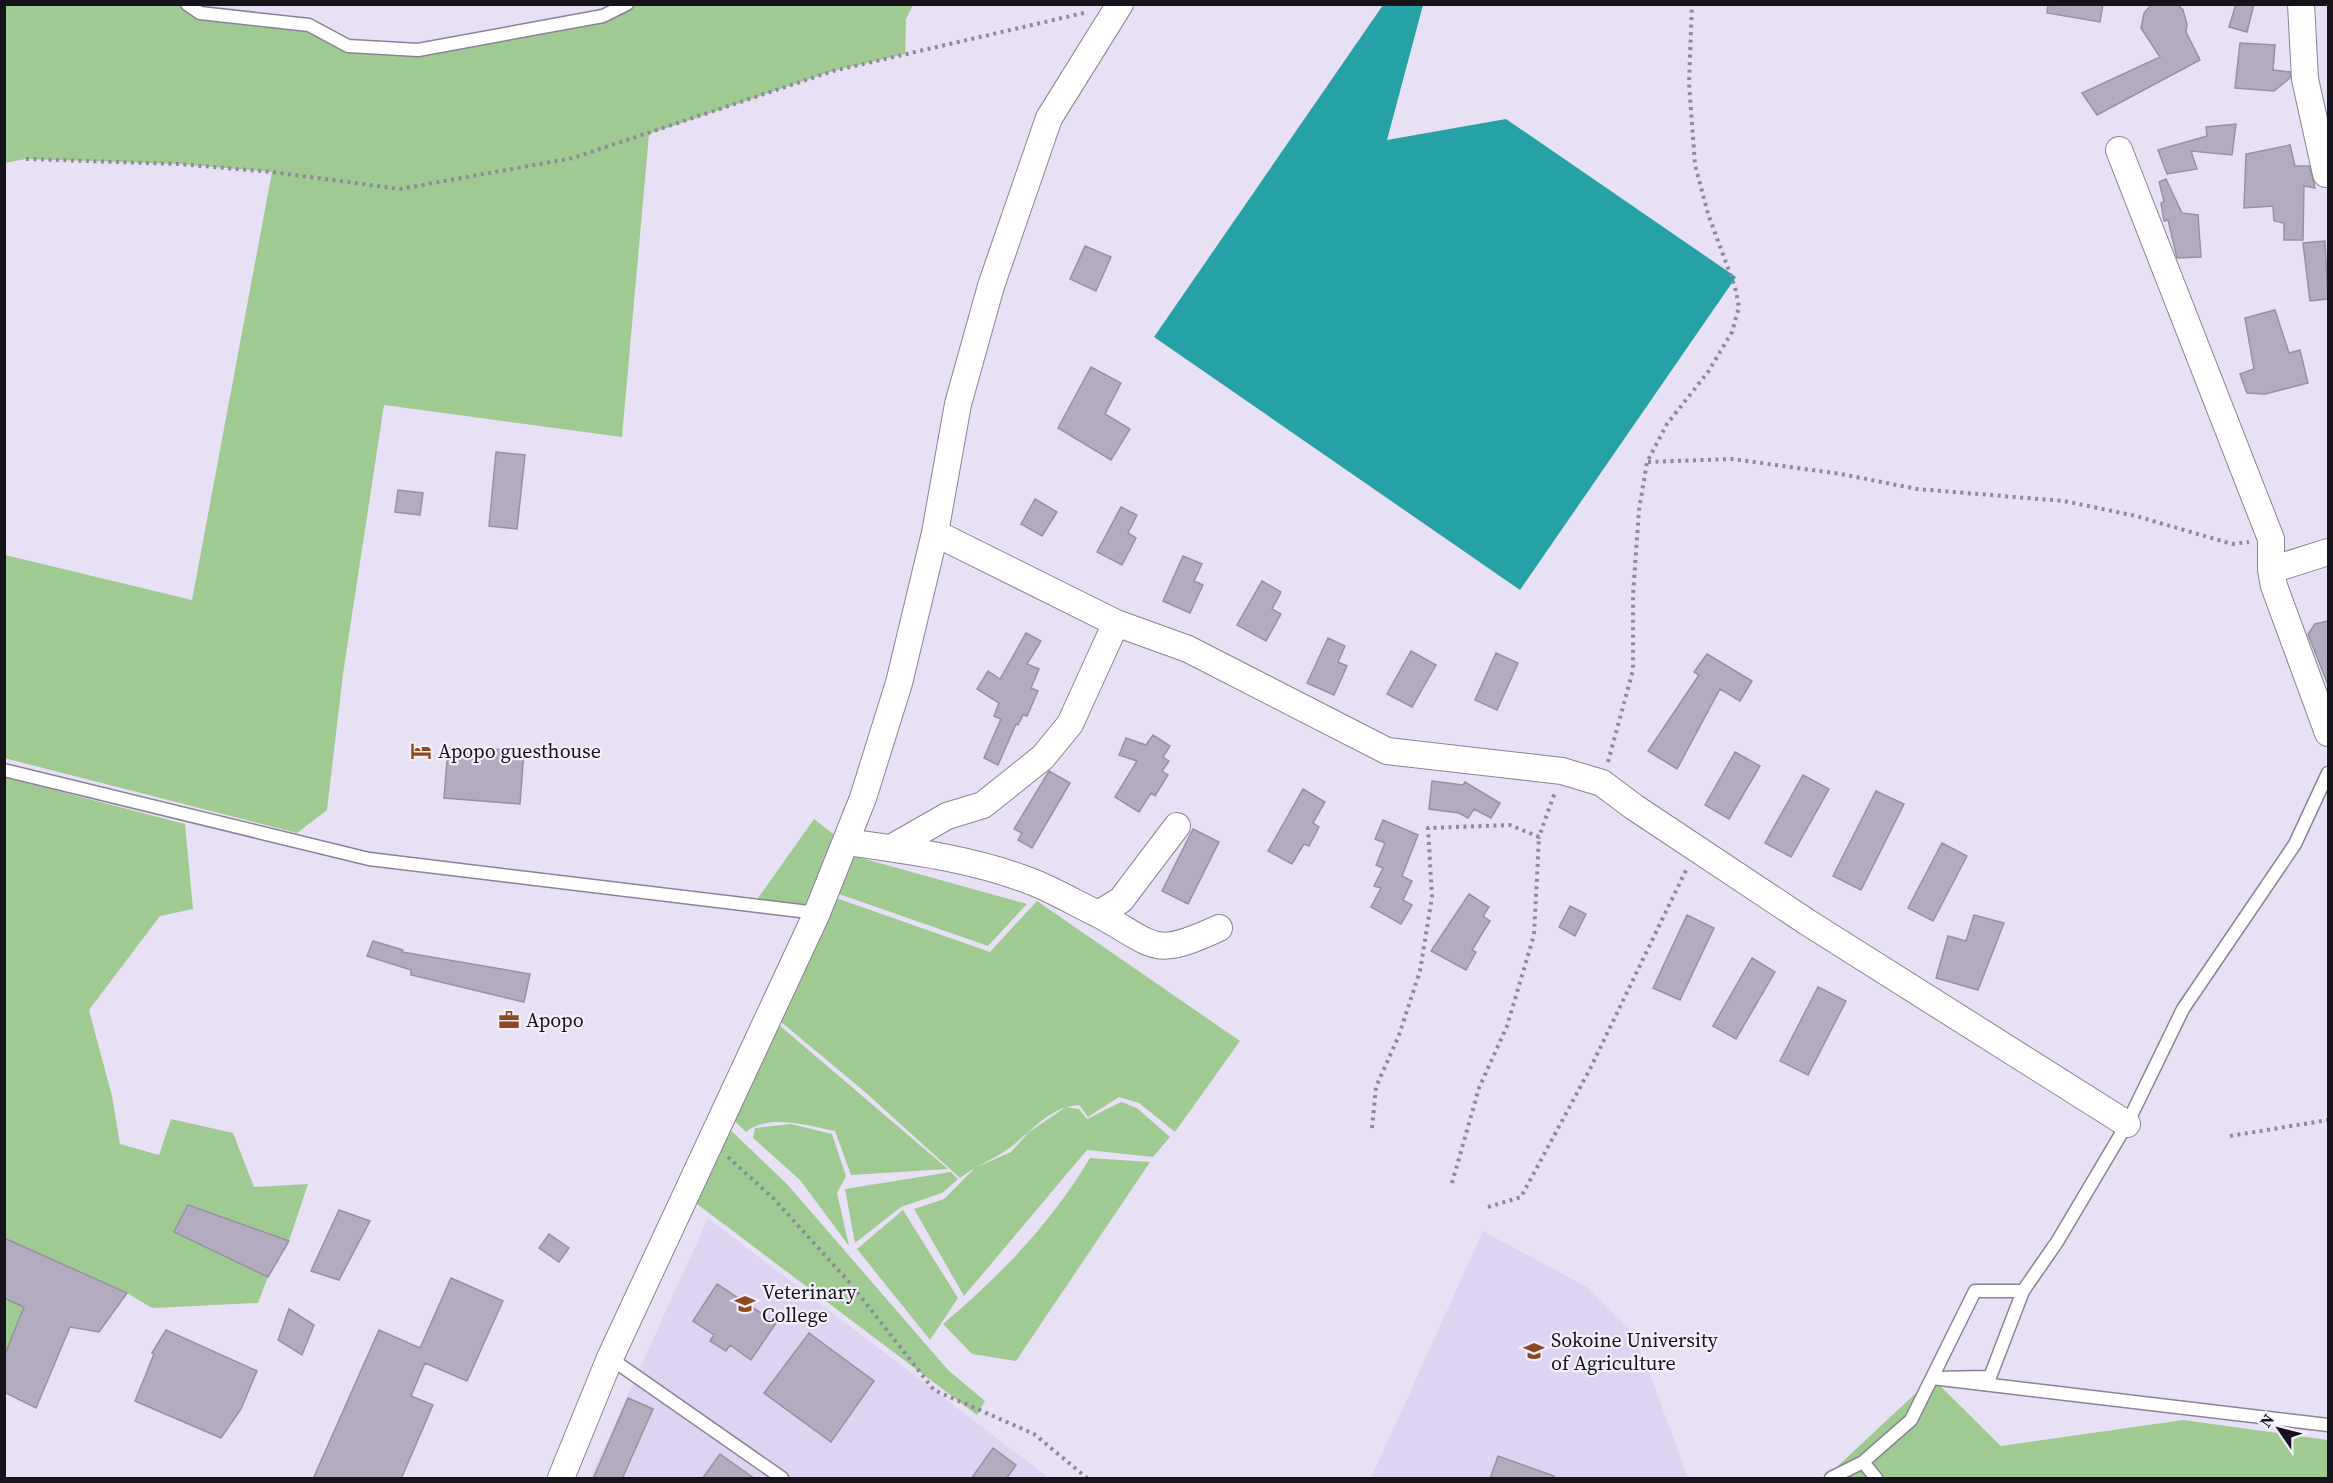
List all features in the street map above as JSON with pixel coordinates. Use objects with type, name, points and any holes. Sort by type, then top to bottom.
[{"type":"street","points":[[2301,4],[2305,79],[2326,174]]},
{"type":"street","points":[[561,1479],[610,1358],[709,1140],[817,914],[846,842],[899,682],[935,534],[958,404],[991,286],[1049,118],[1119,5]]},
{"type":"street","points":[[2119,150],[2271,539],[2271,570],[2274,586],[2328,733]]},
{"type":"street","points":[[935,534],[1116,623],[1188,649],[1388,752],[1562,771],[1602,783],[1697,849],[2127,1124]]},
{"type":"street","points":[[2271,570],[2328,552]]},
{"type":"street","points":[[891,849],[947,816],[983,806],[1043,757],[1070,724],[1116,623]]},
{"type":"street","points":[[1098,914],[1121,900],[1177,826]]},
{"type":"street","points":[[846,842],[973,863],[1035,883],[1098,914],[1149,945],[1170,947],[1219,928]]},
{"type":"lane","points":[[187,4],[200,13],[309,25],[348,46],[418,50],[603,16],[627,4]]},
{"type":"lane","points":[[4,770],[369,859],[817,914]]},
{"type":"lane","points":[[1932,1378],[1990,1377],[2023,1291],[2057,1242],[2127,1124],[2183,1009],[2295,844],[2328,773]]},
{"type":"lane","points":[[1831,1479],[1863,1462],[1911,1420],[1975,1291],[2023,1291]]},
{"type":"lane","points":[[610,1358],[782,1479]]},
{"type":"lane","points":[[1932,1378],[2328,1425]]},
{"type":"lane","points":[[1863,1462],[1876,1479]]},
{"type":"path","points":[[1602,783],[1633,670],[1633,595],[1637,532],[1647,462],[1667,424],[1708,372],[1732,332],[1739,307],[1736,287],[1708,214],[1695,165],[1689,83],[1692,4]]},
{"type":"path","points":[[26,159],[191,165],[272,172],[400,189],[573,158],[833,70],[1119,5]]},
{"type":"path","points":[[1647,462],[1732,459],[1781,465],[1917,489],[2064,501],[2136,516],[2232,544],[2271,539]]},
{"type":"path","points":[[1452,1183],[1479,1088],[1506,1026],[1534,935],[1539,837],[1562,771]]},
{"type":"path","points":[[1372,1128],[1376,1088],[1399,1035],[1420,971],[1432,897],[1428,828],[1510,825],[1539,837]]},
{"type":"path","points":[[1488,1207],[1521,1197],[1590,1069],[1697,849]]},
{"type":"path","points":[[2230,1136],[2328,1120]]},
{"type":"path","points":[[709,1140],[774,1199],[850,1283],[934,1390],[1034,1434],[1087,1479]]},
{"type":"shaded area","points":[[5,5],[199,5],[200,13],[309,25],[349,46],[418,50],[603,16],[627,5],[913,5],[906,19],[905,54],[833,71],[649,134],[622,437],[384,405],[343,674],[327,810],[297,833],[4,758],[5,555],[192,600],[272,172],[179,164],[26,159],[5,163]]},
{"type":"shaded area","points":[[1383,5],[1423,5],[1387,140],[1506,119],[1736,277],[1520,590],[1154,337]]},
{"type":"shaded area","points":[[4,777],[185,824],[193,909],[160,916],[89,1010],[112,1096],[120,1144],[159,1155],[171,1119],[233,1133],[254,1187],[308,1184],[289,1241],[188,1205],[175,1232],[268,1277],[258,1303],[152,1308],[127,1293],[5,1238]]},
{"type":"shaded area","points":[[814,819],[841,840],[813,909],[756,901]]},
{"type":"shaded area","points":[[854,856],[1027,904],[988,946],[839,894]]},
{"type":"shaded area","points":[[836,898],[990,952],[1037,901],[1240,1041],[1175,1132],[1139,1103],[1119,1097],[1088,1117],[1079,1105],[1068,1107],[1049,1115],[1008,1149],[960,1178],[865,1092],[774,1016]]},
{"type":"shaded area","points":[[772,1019],[948,1169],[851,1175],[835,1131],[789,1122],[777,1122],[755,1126],[746,1132],[726,1113]]},
{"type":"shaded area","points":[[1121,1102],[1137,1108],[1170,1137],[1153,1157],[1087,1150],[964,1296],[914,1209],[944,1199],[975,1168],[1011,1152],[1029,1132],[1066,1107],[1079,1109],[1087,1119]]},
{"type":"shaded area","points":[[723,1123],[787,1184],[948,1370],[985,1401],[977,1415],[693,1201]]},
{"type":"shaded area","points":[[791,1124],[832,1134],[846,1176],[837,1193],[849,1246],[800,1180],[753,1138],[755,1128]]},
{"type":"shaded area","points":[[1090,1158],[1150,1162],[1016,1361],[972,1354],[943,1324],[985,1287],[1024,1247],[1059,1204]]},
{"type":"shaded area","points":[[951,1172],[958,1179],[942,1193],[901,1207],[855,1243],[845,1189]]},
{"type":"shaded area","points":[[903,1210],[958,1298],[930,1340],[857,1249]]},
{"type":"shaded area","name":"Veterinary College","points":[[708,1218],[1049,1478],[590,1478]]},
{"type":"shaded area","name":"Sokoine University of Agriculture","points":[[1483,1231],[1587,1287],[1629,1328],[1650,1374],[1688,1478],[1371,1478]]},
{"type":"shaded area","points":[[5,1298],[24,1307],[5,1357]]},
{"type":"shaded area","points":[[1932,1378],[2001,1446],[2183,1420],[2328,1440],[2328,1478],[1825,1478]]},
{"type":"building","points":[[2048,4],[2103,4],[2100,22],[2047,13]]},
{"type":"building","points":[[2152,4],[2177,4],[2183,10],[2187,24],[2186,32],[2200,60],[2097,115],[2082,93],[2160,57],[2141,28],[2144,13]]},
{"type":"building","points":[[2236,4],[2254,4],[2247,32],[2229,27]]},
{"type":"building","points":[[2240,43],[2275,45],[2273,70],[2290,72],[2290,78],[2274,91],[2235,88]]},
{"type":"building","points":[[2236,124],[2232,155],[2191,151],[2197,169],[2167,174],[2158,150],[2207,136],[2206,127]]},
{"type":"building","points":[[2290,145],[2295,166],[2309,166],[2315,188],[2304,186],[2303,240],[2284,240],[2284,223],[2274,221],[2273,206],[2244,208],[2246,154]]},
{"type":"building","points":[[2166,179],[2182,213],[2198,215],[2201,257],[2177,258],[2168,220],[2164,221],[2161,203],[2164,201],[2159,182]]},
{"type":"building","points":[[2325,241],[2328,299],[2310,301],[2303,243]]},
{"type":"building","points":[[1085,246],[1111,257],[1096,291],[1070,279]]},
{"type":"building","points":[[2275,310],[2289,353],[2300,350],[2308,383],[2265,394],[2247,393],[2240,374],[2254,369],[2245,318]]},
{"type":"building","points":[[1091,367],[1121,383],[1105,414],[1130,429],[1111,460],[1058,428]]},
{"type":"building","points":[[496,452],[525,455],[517,529],[489,526]]},
{"type":"building","points":[[398,490],[423,493],[420,515],[395,512]]},
{"type":"building","points":[[1035,499],[1057,512],[1042,536],[1021,524]]},
{"type":"building","points":[[1121,507],[1137,515],[1128,533],[1136,538],[1122,565],[1097,552]]},
{"type":"building","points":[[1183,556],[1202,564],[1194,581],[1203,585],[1190,613],[1163,601]]},
{"type":"building","points":[[1262,581],[1281,592],[1272,609],[1281,614],[1266,641],[1237,625]]},
{"type":"building","points":[[2328,621],[2328,685],[2308,634],[2315,624]]},
{"type":"building","points":[[1026,633],[1041,641],[1027,664],[1039,669],[1031,688],[1038,691],[1027,716],[1023,715],[1018,725],[1016,724],[998,765],[984,758],[1001,719],[994,716],[999,703],[977,689],[988,671],[1000,679]]},
{"type":"building","points":[[1328,638],[1345,646],[1338,662],[1347,666],[1334,695],[1307,683]]},
{"type":"building","points":[[1411,651],[1436,665],[1412,707],[1387,694]]},
{"type":"building","points":[[1496,653],[1518,663],[1497,710],[1475,700]]},
{"type":"building","points":[[1707,654],[1752,681],[1740,701],[1720,689],[1677,769],[1648,751],[1699,675],[1694,672]]},
{"type":"building","points":[[1153,735],[1170,746],[1163,757],[1169,761],[1162,771],[1168,775],[1155,796],[1151,793],[1139,812],[1115,797],[1137,761],[1119,755],[1126,738],[1146,745]]},
{"type":"building","points":[[448,748],[524,750],[520,804],[444,798]]},
{"type":"building","points":[[1735,752],[1760,766],[1729,819],[1705,805]]},
{"type":"building","points":[[1049,771],[1070,783],[1032,848],[1018,840],[1022,833],[1014,829]]},
{"type":"building","points":[[1803,775],[1829,789],[1791,857],[1765,843]]},
{"type":"building","points":[[1432,781],[1463,785],[1465,782],[1500,803],[1491,818],[1474,809],[1468,818],[1459,813],[1429,809]]},
{"type":"building","points":[[1303,789],[1325,802],[1313,823],[1319,827],[1309,846],[1304,844],[1292,864],[1268,851]]},
{"type":"building","points":[[1876,791],[1904,804],[1861,890],[1833,876]]},
{"type":"building","points":[[1383,820],[1418,835],[1402,876],[1412,881],[1403,900],[1412,905],[1401,924],[1371,907],[1381,888],[1374,886],[1383,868],[1376,865],[1385,843],[1375,839]]},
{"type":"building","points":[[1193,829],[1219,842],[1188,904],[1162,891]]},
{"type":"building","points":[[1942,843],[1967,856],[1933,921],[1908,908]]},
{"type":"building","points":[[1469,894],[1489,907],[1483,916],[1490,921],[1472,950],[1476,952],[1466,970],[1431,951]]},
{"type":"building","points":[[1570,906],[1586,914],[1575,936],[1559,927]]},
{"type":"building","points":[[1687,915],[1714,928],[1680,1000],[1653,988]]},
{"type":"building","points":[[1974,915],[2004,923],[1978,990],[1936,978],[1948,936],[1966,941]]},
{"type":"building","points":[[373,941],[403,950],[402,952],[530,974],[524,1002],[411,975],[411,970],[367,956]]},
{"type":"building","points":[[1752,958],[1775,972],[1736,1039],[1713,1026]]},
{"type":"building","points":[[1818,987],[1846,1001],[1808,1075],[1780,1061]]},
{"type":"building","points":[[188,1205],[289,1241],[268,1277],[174,1232]]},
{"type":"building","points":[[339,1210],[370,1221],[339,1280],[311,1271]]},
{"type":"building","points":[[549,1234],[569,1248],[559,1262],[539,1248]]},
{"type":"building","points":[[4,1238],[127,1293],[99,1332],[70,1327],[36,1408],[4,1392],[4,1357],[24,1307],[4,1298]]},
{"type":"building","points":[[451,1278],[503,1301],[467,1381],[425,1363],[411,1396],[433,1405],[401,1479],[313,1479],[379,1330],[420,1348]]},
{"type":"building","points":[[717,1284],[776,1323],[751,1360],[730,1345],[726,1351],[710,1341],[714,1335],[693,1321]]},
{"type":"building","points":[[289,1309],[314,1325],[302,1355],[278,1340]]},
{"type":"building","points":[[166,1330],[257,1371],[241,1409],[221,1438],[135,1401],[154,1354],[152,1353]]},
{"type":"building","points":[[809,1333],[874,1381],[831,1442],[764,1393]]},
{"type":"building","points":[[628,1398],[653,1409],[622,1479],[593,1479]]},
{"type":"building","points":[[993,1448],[1016,1465],[1006,1479],[971,1479]]},
{"type":"building","points":[[720,1454],[755,1479],[702,1479]]},
{"type":"building","points":[[1498,1456],[1554,1476],[1554,1479],[1490,1479]]},
{"type":"place","name":"Apopo guesthouse","points":[[421,751]]},
{"type":"place","name":"Apopo","points":[[509,1020]]},
{"type":"place","name":"Veterinary College","points":[[745,1304]]},
{"type":"place","name":"Sokoine University of Agriculture","points":[[1534,1351]]}]
